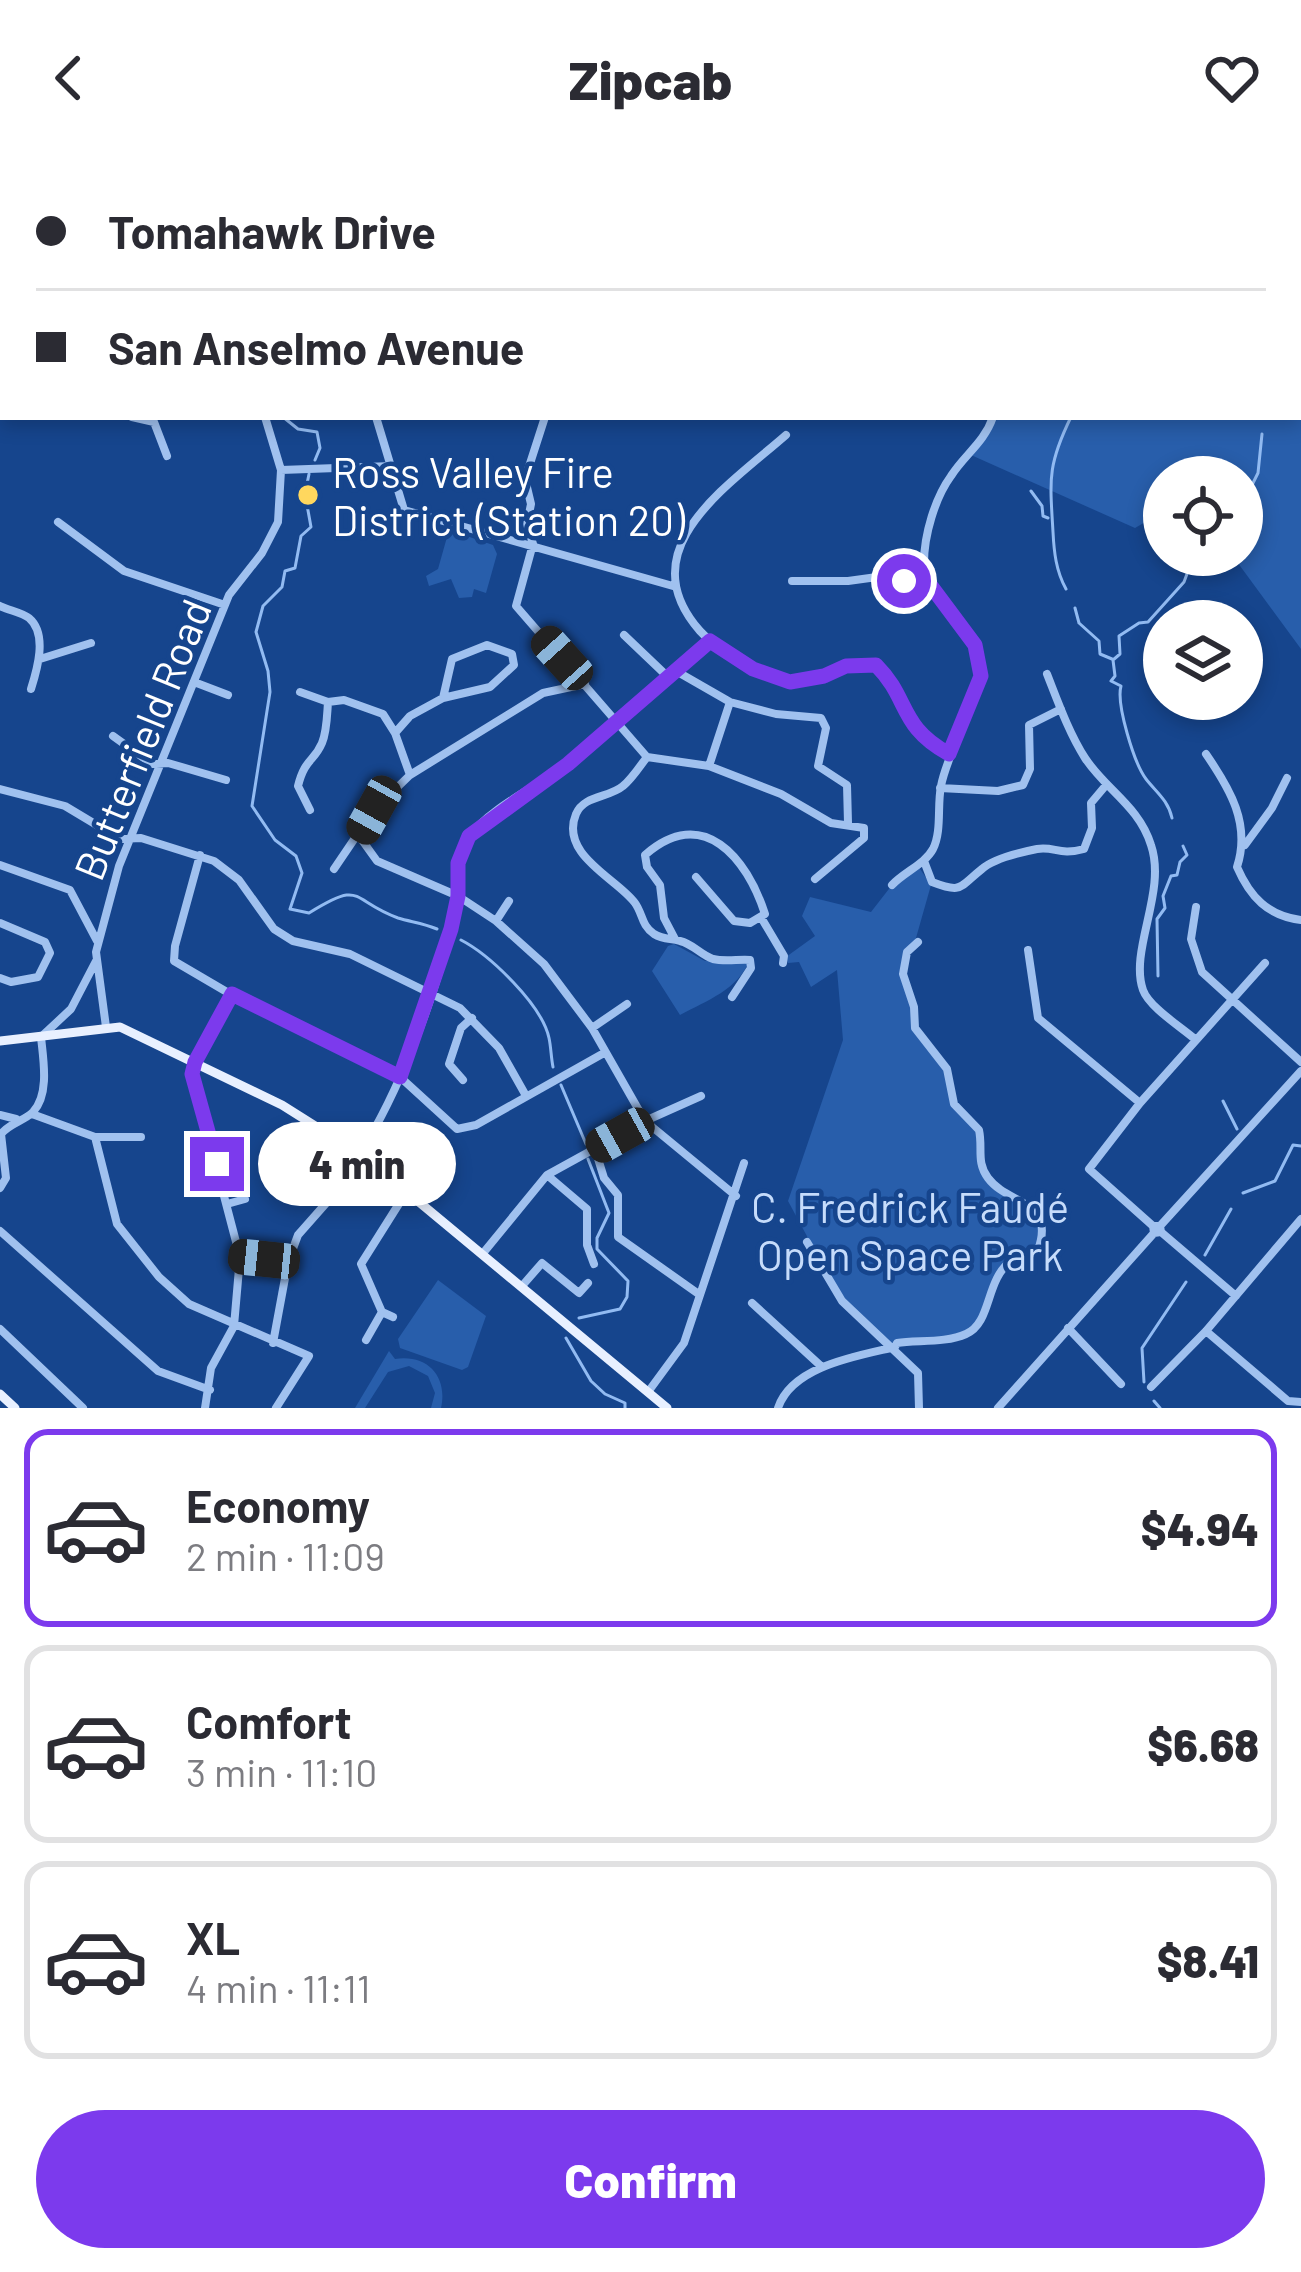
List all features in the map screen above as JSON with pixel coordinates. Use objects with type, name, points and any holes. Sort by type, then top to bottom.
[{"type":"main road","points":[[0,1041],[106,1027],[137,1034],[282,1105],[363,1155],[667,1408]]},
{"type":"main road","points":[[0,1394],[15,1408]]},
{"type":"street","points":[[145,420],[154,422],[167,456]]},
{"type":"street","name":"Butterfield Road","points":[[106,1027],[96,960],[98,943],[130,837],[225,605],[262,554],[278,522],[281,470],[266,420]]},
{"type":"street","points":[[377,420],[404,510],[673,586]]},
{"type":"street","points":[[544,420],[526,479],[531,504],[527,524],[533,544],[516,606],[647,757],[709,766],[782,794],[831,823],[864,828],[864,838],[815,879]]},
{"type":"street","points":[[892,885],[934,848],[949,754],[981,676],[975,645],[931,586],[924,569],[929,526],[950,476],[985,437],[992,420]]},
{"type":"street","points":[[786,435],[694,520],[677,554],[673,586],[684,610],[710,641],[753,669],[790,682],[846,666],[876,665],[888,677],[909,723],[949,754]]},
{"type":"street","points":[[281,470],[392,466]]},
{"type":"street","points":[[58,522],[124,572],[225,605]]},
{"type":"street","points":[[792,580],[878,577],[931,586]]},
{"type":"street","points":[[0,606],[29,618],[36,630],[40,659],[31,689]]},
{"type":"street","points":[[624,634],[667,676]]},
{"type":"street","points":[[273,1343],[298,1234],[363,1155],[400,1077],[458,896],[458,863],[469,836],[619,722],[710,641]]},
{"type":"street","points":[[40,659],[91,643]]},
{"type":"street","points":[[395,733],[410,716],[443,698],[490,687],[514,665],[512,654],[487,644],[452,659],[443,698]]},
{"type":"street","points":[[676,670],[730,702],[776,714],[820,718],[826,728],[817,761],[824,773],[848,785],[848,823]]},
{"type":"street","points":[[1047,674],[1085,759],[1137,815],[1154,852],[1155,888],[1140,970],[1144,993],[1196,1040]]},
{"type":"street","points":[[194,682],[228,695]]},
{"type":"street","points":[[334,869],[374,810],[410,775],[543,693],[585,684]]},
{"type":"street","points":[[300,692],[328,702],[344,700],[376,709],[395,733],[410,775]]},
{"type":"street","points":[[310,810],[298,786],[304,761],[319,750],[324,739],[328,702]]},
{"type":"street","points":[[709,766],[730,702]]},
{"type":"street","points":[[940,788],[998,791],[1023,785],[1030,770],[1029,725],[1061,709]]},
{"type":"street","points":[[113,736],[152,764],[226,780]]},
{"type":"street","points":[[1206,754],[1231,790],[1244,846]]},
{"type":"street","points":[[647,757],[619,789],[584,803],[573,829],[581,851],[635,904],[648,930],[666,940],[675,938]]},
{"type":"street","points":[[1287,778],[1244,846],[1238,867],[1246,888],[1278,917],[1301,920]]},
{"type":"street","points":[[924,861],[932,882],[951,889],[966,886],[984,866],[1041,848],[1065,854],[1084,849],[1092,828],[1091,803],[1107,784]]},
{"type":"street","points":[[0,789],[65,806],[120,838],[200,855],[239,880],[263,918],[293,941],[350,954],[472,1018],[499,1048],[524,1094]]},
{"type":"street","points":[[732,997],[752,962],[708,957],[675,938],[664,918],[661,885],[647,867],[645,855],[655,846],[692,834],[714,837],[729,851],[764,908],[762,919],[784,956],[783,963]]},
{"type":"street","points":[[359,836],[377,861],[458,896],[496,921],[544,964],[592,1028],[645,1121],[736,1196]]},
{"type":"street","points":[[200,855],[174,961],[400,1077],[457,1129],[476,1125],[604,1053]]},
{"type":"street","points":[[0,865],[70,890],[98,943]]},
{"type":"street","points":[[696,877],[731,919],[747,923],[762,919]]},
{"type":"street","points":[[496,921],[509,902]]},
{"type":"street","points":[[1196,907],[1191,939],[1197,963],[1301,1062]]},
{"type":"street","points":[[0,923],[45,942],[50,953],[38,977],[11,982],[0,978]]},
{"type":"street","points":[[778,1408],[789,1389],[822,1367],[906,1341],[957,1337],[973,1330],[980,1323],[994,1280],[1013,1258],[1038,1250],[1041,1243],[1042,1225],[1035,1211],[991,1183],[979,1164],[979,1130],[955,1104],[947,1069],[915,1028],[904,962],[918,942]]},
{"type":"street","points":[[1028,950],[1038,1018],[1140,1103]]},
{"type":"street","points":[[0,1188],[6,1178],[2,1134],[32,1114],[41,1098],[40,1036],[70,1009],[96,960]]},
{"type":"street","points":[[1237,1296],[1089,1169],[1140,1103],[1265,963]]},
{"type":"street","points":[[205,1408],[211,1368],[234,1326],[240,1257],[192,1074],[232,994]]},
{"type":"street","points":[[592,1028],[627,1004]]},
{"type":"street","points":[[463,1080],[449,1064],[460,1028],[472,1018]]},
{"type":"street","points":[[998,1408],[1301,1071]]},
{"type":"street","points":[[484,1252],[548,1175],[701,1096]]},
{"type":"street","points":[[0,1114],[18,1120]]},
{"type":"street","points":[[32,1114],[95,1137],[141,1137]]},
{"type":"street","points":[[95,1137],[118,1224],[159,1276],[189,1304],[309,1356],[276,1408]]},
{"type":"street","points":[[595,1149],[604,1178],[618,1195],[618,1237],[700,1295]]},
{"type":"street","points":[[648,1392],[684,1343],[744,1163]]},
{"type":"street","points":[[548,1175],[587,1209],[586,1244],[594,1264]]},
{"type":"street","points":[[393,1317],[382,1312],[362,1264],[407,1191]]},
{"type":"street","points":[[227,1204],[245,1199]]},
{"type":"street","points":[[1150,1388],[1301,1220]]},
{"type":"street","points":[[0,1232],[158,1371],[210,1390]]},
{"type":"street","points":[[807,1242],[842,1301],[918,1373],[919,1408]]},
{"type":"street","points":[[240,1257],[288,1262]]},
{"type":"street","points":[[522,1286],[542,1263],[579,1293],[588,1283]]},
{"type":"street","points":[[752,1303],[822,1367]]},
{"type":"street","points":[[366,1340],[382,1312]]},
{"type":"street","points":[[1068,1328],[1121,1384]]},
{"type":"street","points":[[0,1329],[83,1408]]},
{"type":"street","points":[[1206,1331],[1288,1401],[1301,1402]]},
{"type":"green space","points":[[991,420],[1301,420],[1301,649],[1247,576],[1263,576],[1263,456],[1143,456],[1143,523],[1135,528],[971,455]]},
{"type":"green space","points":[[449,530],[493,545],[497,554],[486,593],[474,589],[472,597],[459,598],[451,579],[429,586],[426,576],[438,569]]},
{"type":"green space","name":"C. Fredrick Faudé Open Space Park","points":[[918,866],[931,885],[914,945],[904,962],[915,1028],[943,1062],[951,1096],[979,1130],[979,1164],[991,1183],[1035,1211],[1041,1243],[1004,1268],[973,1330],[895,1347],[842,1301],[788,1201],[843,1040],[837,970],[811,987],[799,962],[788,963],[786,957],[815,936],[802,916],[810,897],[871,912],[892,885]]},
{"type":"green space","points":[[674,944],[705,961],[750,960],[730,987],[680,1015],[652,971]]},
{"type":"green space","points":[[438,1280],[486,1316],[468,1367],[462,1370],[400,1348],[398,1339]]},
{"type":"green space","points":[[389,1351],[395,1359],[417,1360],[433,1370],[441,1387],[441,1408],[431,1408],[435,1393],[428,1376],[409,1366],[388,1372],[365,1408],[355,1408]]},
{"type":"waterway","points":[[287,420],[298,429],[317,432],[320,448],[315,460]]},
{"type":"waterway","points":[[1066,589],[1055,554],[1051,486],[1054,461],[1070,420]]},
{"type":"waterway","points":[[1260,456],[1262,434]]},
{"type":"waterway","points":[[309,474],[305,494],[311,527],[301,536],[295,568],[285,571],[282,587],[263,606],[256,632],[270,692],[252,806],[275,840],[296,856],[302,873],[290,909],[309,913],[339,897],[356,896],[398,918],[437,929]]},
{"type":"waterway","points":[[1031,491],[1048,518]]},
{"type":"waterway","points":[[1172,818],[1136,760],[1124,719],[1121,686],[1111,681],[1113,660],[1120,654],[1119,636],[1148,622],[1186,576]]},
{"type":"waterway","points":[[1075,608],[1079,623],[1099,641],[1100,654],[1112,659]]},
{"type":"waterway","points":[[1158,976],[1157,919],[1165,908],[1163,896],[1171,876],[1177,875],[1187,855],[1183,846]]},
{"type":"waterway","points":[[461,940],[526,996],[549,1038],[553,1067]]},
{"type":"waterway","points":[[561,1085],[586,1144]]},
{"type":"waterway","points":[[1223,1101],[1237,1129]]},
{"type":"waterway","points":[[1243,1193],[1275,1181],[1293,1145],[1301,1146]]},
{"type":"waterway","points":[[579,1318],[620,1309],[628,1281],[597,1249],[609,1213],[588,1159]]},
{"type":"waterway","points":[[1205,1255],[1231,1209]]},
{"type":"waterway","points":[[1144,1382],[1142,1348],[1186,1282]]},
{"type":"waterway","points":[[566,1338],[591,1381],[625,1403],[625,1408]]},
{"type":"waterway","points":[[1154,1401],[1160,1408]]},
{"type":"place","name":"Ross Valley Fire District (Station 20)","points":[[308,495]]},
{"type":"route","points":[[217,1164],[192,1074],[232,994],[400,1077],[451,929],[458,863],[469,836],[568,764],[710,641],[753,669],[790,682],[846,666],[876,665],[888,677],[909,723],[949,754],[981,676],[975,645],[931,586],[904,581]]}]
